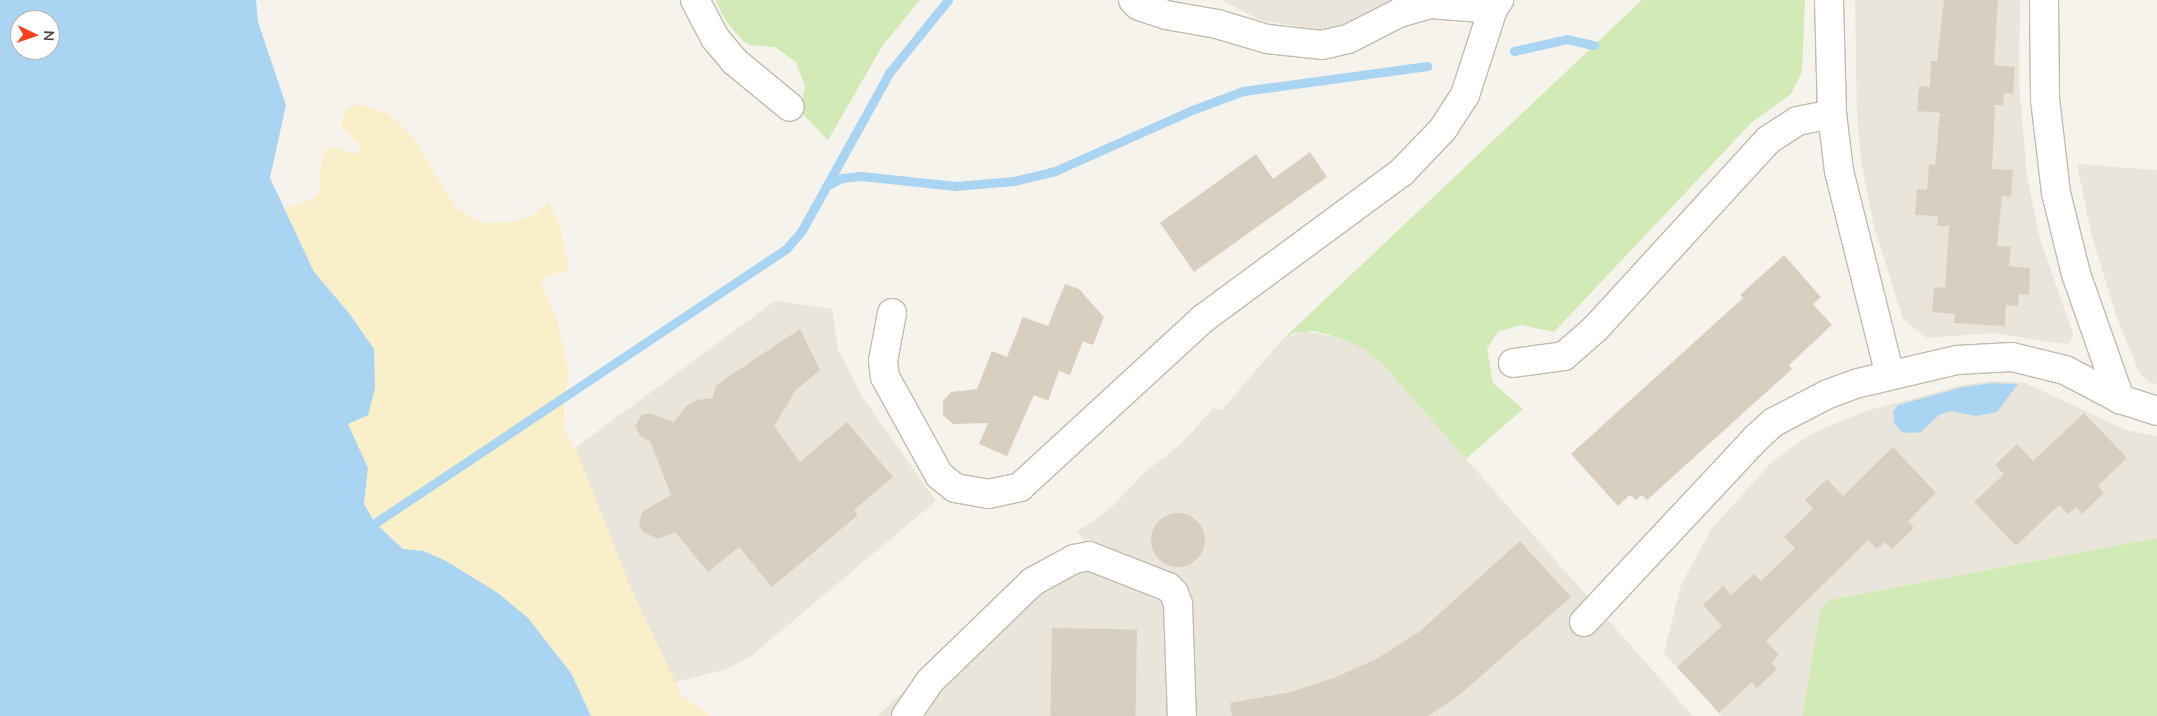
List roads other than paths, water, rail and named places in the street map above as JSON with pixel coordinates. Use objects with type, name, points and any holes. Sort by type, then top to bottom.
[{"type":"street","points":[[695,0],[711,31],[734,61],[790,107]]},
{"type":"street","points":[[892,313],[882,361],[885,377],[939,475],[955,488],[988,494],[1020,487],[1204,318],[1401,173],[1443,129],[1465,95],[1496,5],[1431,4],[1399,12],[1348,39],[1322,44],[1267,39],[1218,24],[1166,15],[1139,6],[1132,0]]},
{"type":"street","points":[[1198,0],[1218,24]]},
{"type":"street","points":[[1829,0],[1832,114],[1839,171],[1852,233],[1890,375]]},
{"type":"street","points":[[2044,0],[2044,99],[2056,193],[2076,274],[2120,399]]},
{"type":"street","points":[[1513,362],[1564,356],[1596,329],[1768,140],[1789,125],[1832,114]]},
{"type":"street","points":[[1584,622],[1774,422],[1828,394],[1890,375],[1978,356],[2012,357],[2065,370],[2120,399],[2157,411]]},
{"type":"street","points":[[906,716],[930,681],[1032,582],[1074,560],[1089,556],[1168,587],[1174,593],[1178,604],[1182,716]]},
{"type":"water","points":[[0,0],[256,0],[258,22],[286,105],[270,178],[314,272],[349,313],[374,349],[375,388],[368,415],[348,424],[368,468],[364,504],[375,523],[403,549],[424,551],[446,561],[498,593],[528,618],[571,673],[591,716],[0,716]]},
{"type":"water","points":[[1993,383],[2018,384],[1997,412],[1976,416],[1950,411],[1939,415],[1921,432],[1912,433],[1902,432],[1894,423],[1893,412],[1898,405],[1963,387]]},
{"type":"waterway","points":[[375,523],[786,249],[801,232],[889,73],[948,0]]},
{"type":"waterway","points":[[1514,51],[1567,39],[1594,45]]},
{"type":"waterway","points":[[826,186],[842,178],[861,176],[955,186],[1014,181],[1055,171],[1192,110],[1243,91],[1427,66]]}]
